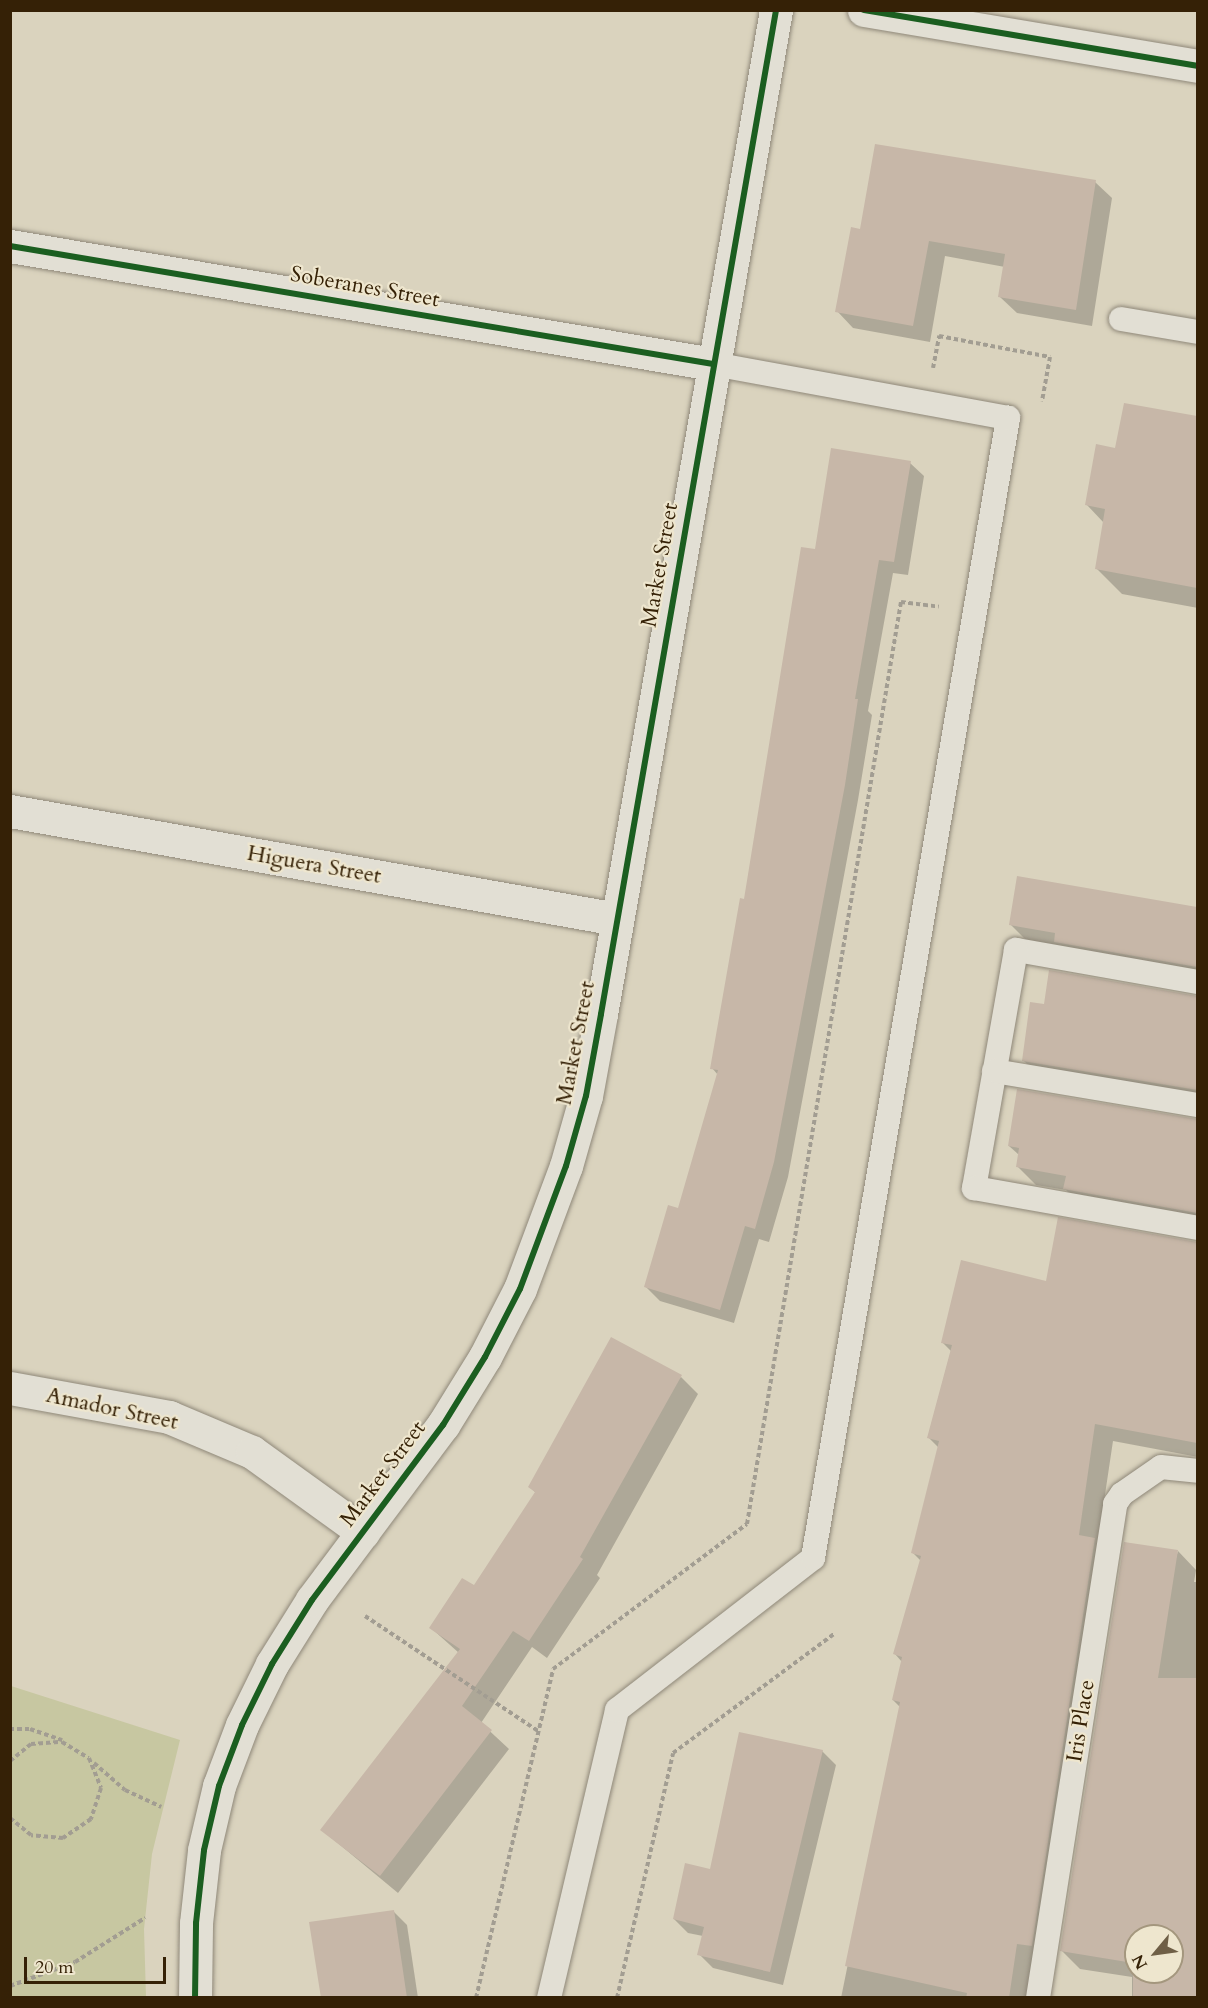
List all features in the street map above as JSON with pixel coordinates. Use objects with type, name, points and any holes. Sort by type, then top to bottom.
[{"type":"street","name":"Market Street","points":[[195,1998],[196,1923],[204,1850],[219,1786],[242,1725],[272,1664],[363,1532],[442,1425],[485,1358],[520,1289],[566,1166],[586,1096],[712,364],[776,10]]},
{"type":"street","points":[[864,10],[1197,66]]},
{"type":"street","name":"Soberanes Street","points":[[10,246],[712,364]]},
{"type":"street","name":"Higuera Street","points":[[10,811],[617,919]]},
{"type":"street","name":"Amador Street","points":[[10,1388],[169,1418],[252,1452],[363,1532]]},
{"type":"lane","points":[[1121,319],[1197,332]]},
{"type":"lane","points":[[549,1998],[617,1710],[813,1558],[1008,418],[712,364]]},
{"type":"lane","points":[[1197,982],[1016,950],[974,1188],[1197,1228]]},
{"type":"lane","points":[[994,1071],[1197,1105]]},
{"type":"lane","name":"Iris Place","points":[[1038,1998],[1115,1504],[1122,1494],[1161,1467],[1197,1471]]},
{"type":"path","points":[[932,373],[939,336],[1050,357],[1041,407]]},
{"type":"path","points":[[476,1998],[554,1669],[747,1524],[901,602],[939,607],[941,596]]},
{"type":"path","points":[[365,1616],[538,1731]]},
{"type":"path","points":[[617,1998],[674,1753],[834,1634]]},
{"type":"path","points":[[10,1728],[30,1729],[75,1747],[114,1783],[161,1807]]},
{"type":"path","points":[[10,1761],[31,1744],[47,1740],[75,1747]]},
{"type":"path","points":[[10,1818],[31,1835],[47,1839],[63,1838],[79,1831],[91,1820],[101,1788],[89,1758]]},
{"type":"path","points":[[10,1986],[75,1962],[145,1918]]},
{"type":"green space","points":[[11,1686],[180,1740],[152,1854],[144,1929],[146,1997],[11,1997]]},
{"type":"building","points":[[875,144],[1096,180],[1076,310],[998,297],[1005,254],[929,241],[913,326],[835,312],[851,227],[860,229]]},
{"type":"building","points":[[1124,403],[1197,416],[1197,588],[1095,569],[1105,509],[1085,505],[1096,444],[1115,448]]},
{"type":"building","points":[[831,448],[911,461],[894,562],[879,560],[855,699],[858,699],[845,785],[774,1162],[755,1229],[745,1226],[720,1310],[644,1287],[668,1205],[678,1208],[718,1070],[710,1069],[740,898],[744,899],[801,547],[815,549]]},
{"type":"building","points":[[1017,876],[1197,907],[1197,967],[1054,942],[1055,933],[1009,925]]},
{"type":"building","points":[[1049,970],[1197,996],[1197,1090],[1022,1061],[1030,1002],[1044,1004]]},
{"type":"building","points":[[1017,1089],[1197,1119],[1197,1213],[1063,1189],[1066,1176],[1016,1167],[1019,1148],[1008,1146]]},
{"type":"building","points":[[1058,1217],[1197,1242],[1197,1443],[1095,1424],[1079,1535],[1095,1538],[1032,1946],[1017,1944],[1009,1998],[966,1998],[967,1993],[845,1966],[900,1702],[892,1700],[902,1657],[893,1654],[921,1556],[911,1553],[939,1441],[927,1438],[952,1345],[941,1343],[961,1260],[1046,1281]]},
{"type":"building","points":[[611,1337],[682,1375],[580,1557],[583,1559],[529,1641],[513,1631],[462,1706],[492,1730],[380,1876],[320,1830],[460,1649],[429,1628],[462,1578],[474,1585],[535,1492],[528,1487]]},
{"type":"building","points":[[1124,1542],[1178,1550],[1158,1678],[1197,1678],[1197,1998],[1133,1998],[1133,1984],[1184,1984],[1184,1924],[1124,1924],[1124,1962],[1060,1951]]},
{"type":"building","points":[[739,1732],[823,1750],[770,1972],[697,1955],[704,1927],[673,1919],[685,1863],[710,1869]]},
{"type":"building","points":[[394,1910],[407,1998],[321,1998],[309,1922]]},
{"type":"cycle path","points":[[195,1998],[196,1923],[204,1850],[219,1786],[242,1725],[272,1664],[312,1600],[443,1425],[485,1357],[520,1289],[566,1166],[586,1096],[601,1014],[776,10]]},
{"type":"cycle path","points":[[864,10],[1198,66]]},
{"type":"cycle path","points":[[10,246],[713,364]]}]
